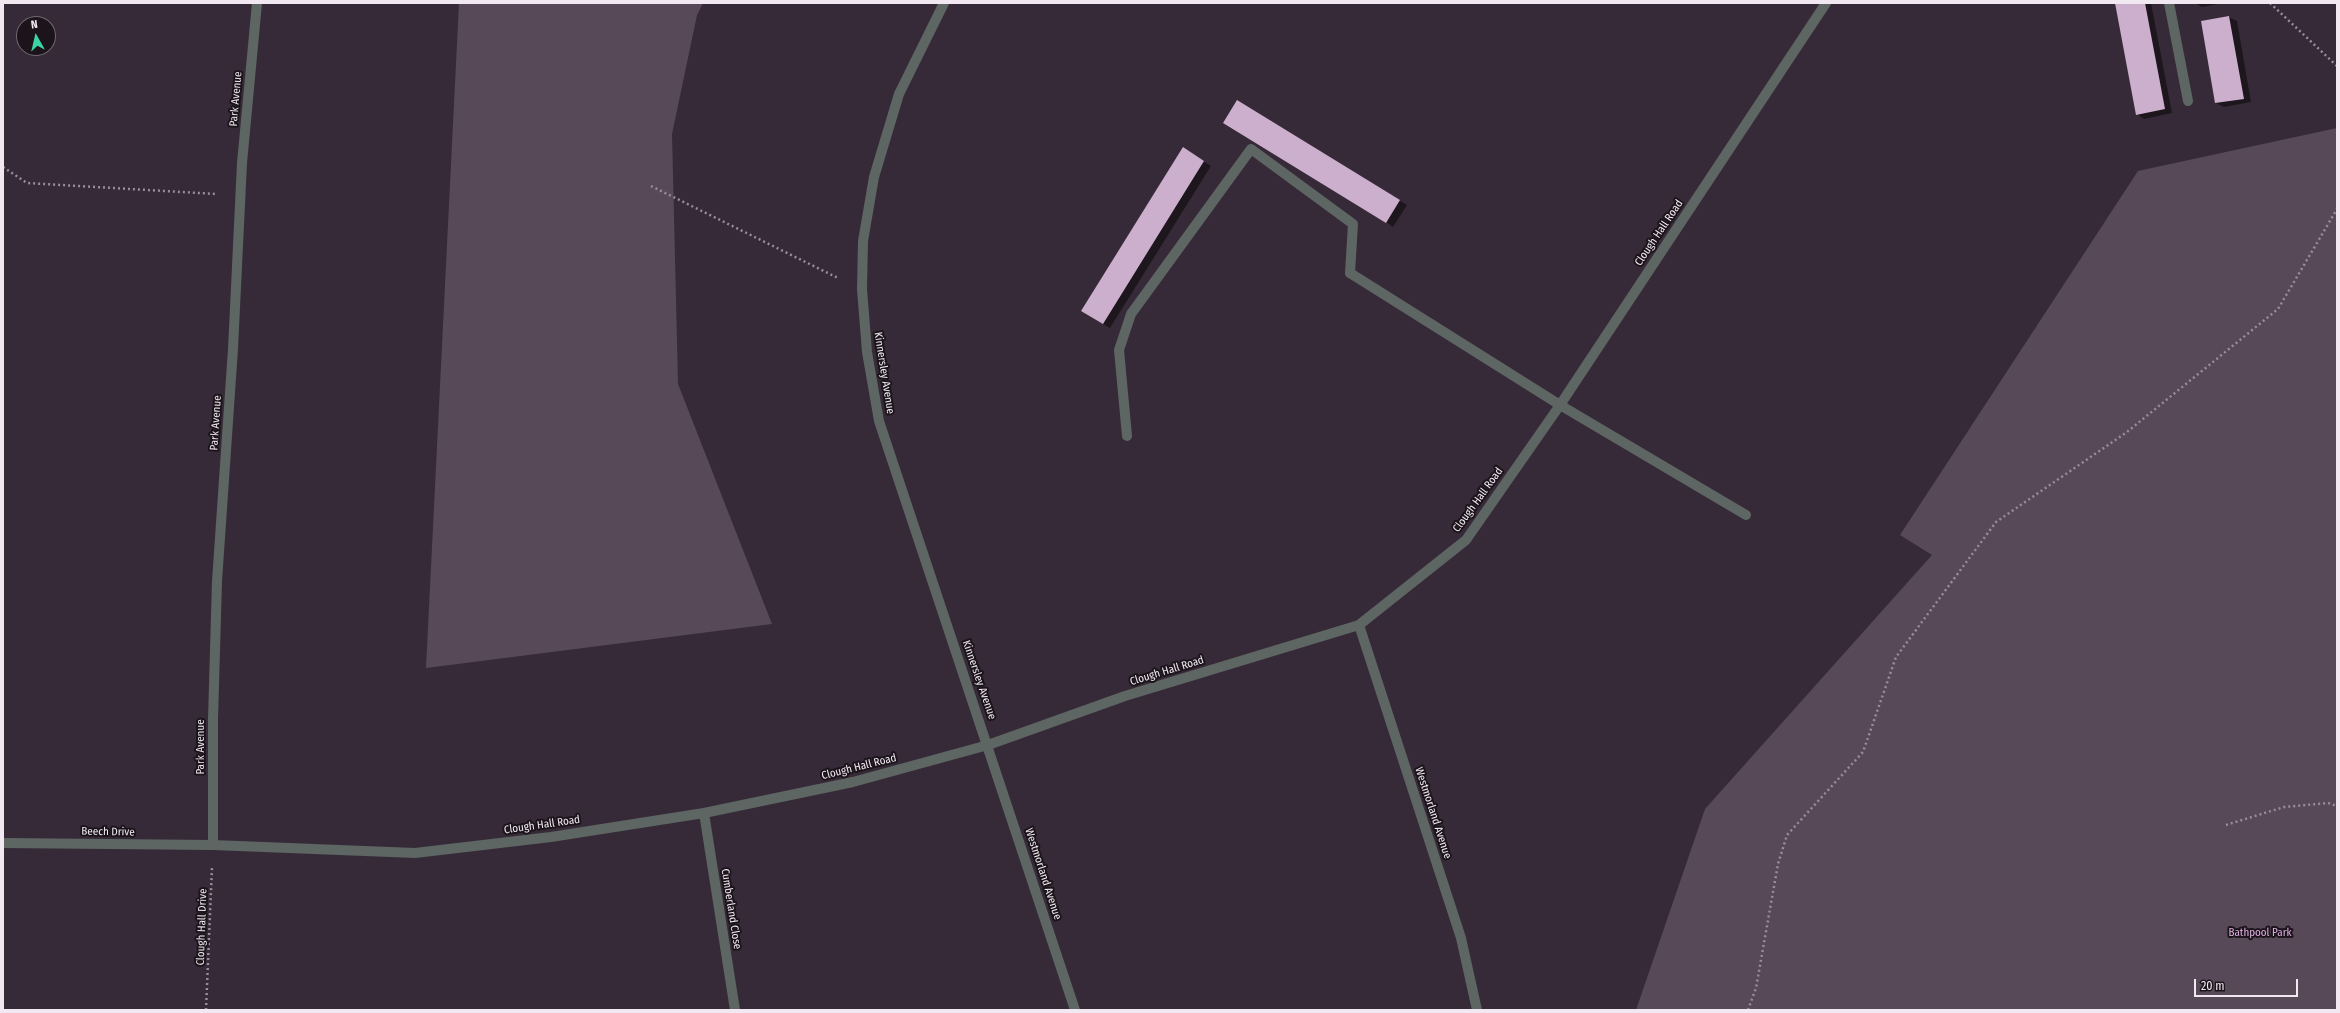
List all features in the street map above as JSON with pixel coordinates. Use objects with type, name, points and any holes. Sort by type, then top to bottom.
[{"type":"street","name":"Park Avenue","points":[[213,845],[213,719],[217,580],[233,349],[241,196],[257,3]]},
{"type":"street","name":"Kinnersley Avenue","points":[[944,3],[899,94],[874,177],[863,241],[862,289],[867,352],[879,421],[988,745]]},
{"type":"street","name":"Clough Hall Road","points":[[213,845],[415,853],[551,837],[704,813],[853,782],[988,745],[1125,696],[1359,625],[1466,540],[1560,405],[1826,3]]},
{"type":"street","points":[[2169,3],[2188,101]]},
{"type":"street","points":[[1127,436],[1119,350],[1131,314],[1251,149],[1353,224],[1350,273],[1560,405],[1746,515]]},
{"type":"street","name":"Westmorland Avenue","points":[[1359,625],[1461,938],[1478,1010]]},
{"type":"street","name":"Westmorland Avenue","points":[[988,745],[1075,1010]]},
{"type":"street","name":"Cumberland Close","points":[[704,813],[735,1010]]},
{"type":"street","name":"Beech Drive","points":[[3,843],[213,845]]},
{"type":"path","points":[[2270,3],[2337,66]]},
{"type":"path","points":[[3,167],[27,183],[241,196]]},
{"type":"path","points":[[651,186],[862,289]]},
{"type":"path","points":[[1748,1010],[1756,988],[1778,864],[1787,835],[1863,752],[1896,657],[1996,522],[2127,432],[2278,309],[2337,209]]},
{"type":"path","points":[[2226,825],[2284,807],[2328,803],[2337,806]]},
{"type":"path","name":"Clough Hall Drive","points":[[206,1010],[213,845]]},
{"type":"green space","points":[[459,3],[703,3],[697,15],[672,134],[678,384],[772,624],[426,668]]},
{"type":"green space","name":"Bathpool Park","points":[[2337,128],[2337,1010],[1636,1010],[1705,809],[1932,555],[1900,535],[2138,171]]},
{"type":"building","points":[[2115,3],[2145,3],[2165,109],[2136,115]]},
{"type":"building","points":[[2229,16],[2244,99],[2215,103],[2201,21]]},
{"type":"building","points":[[1237,100],[1400,200],[1386,223],[1223,123]]},
{"type":"building","points":[[1183,147],[1204,161],[1103,324],[1081,311]]}]
